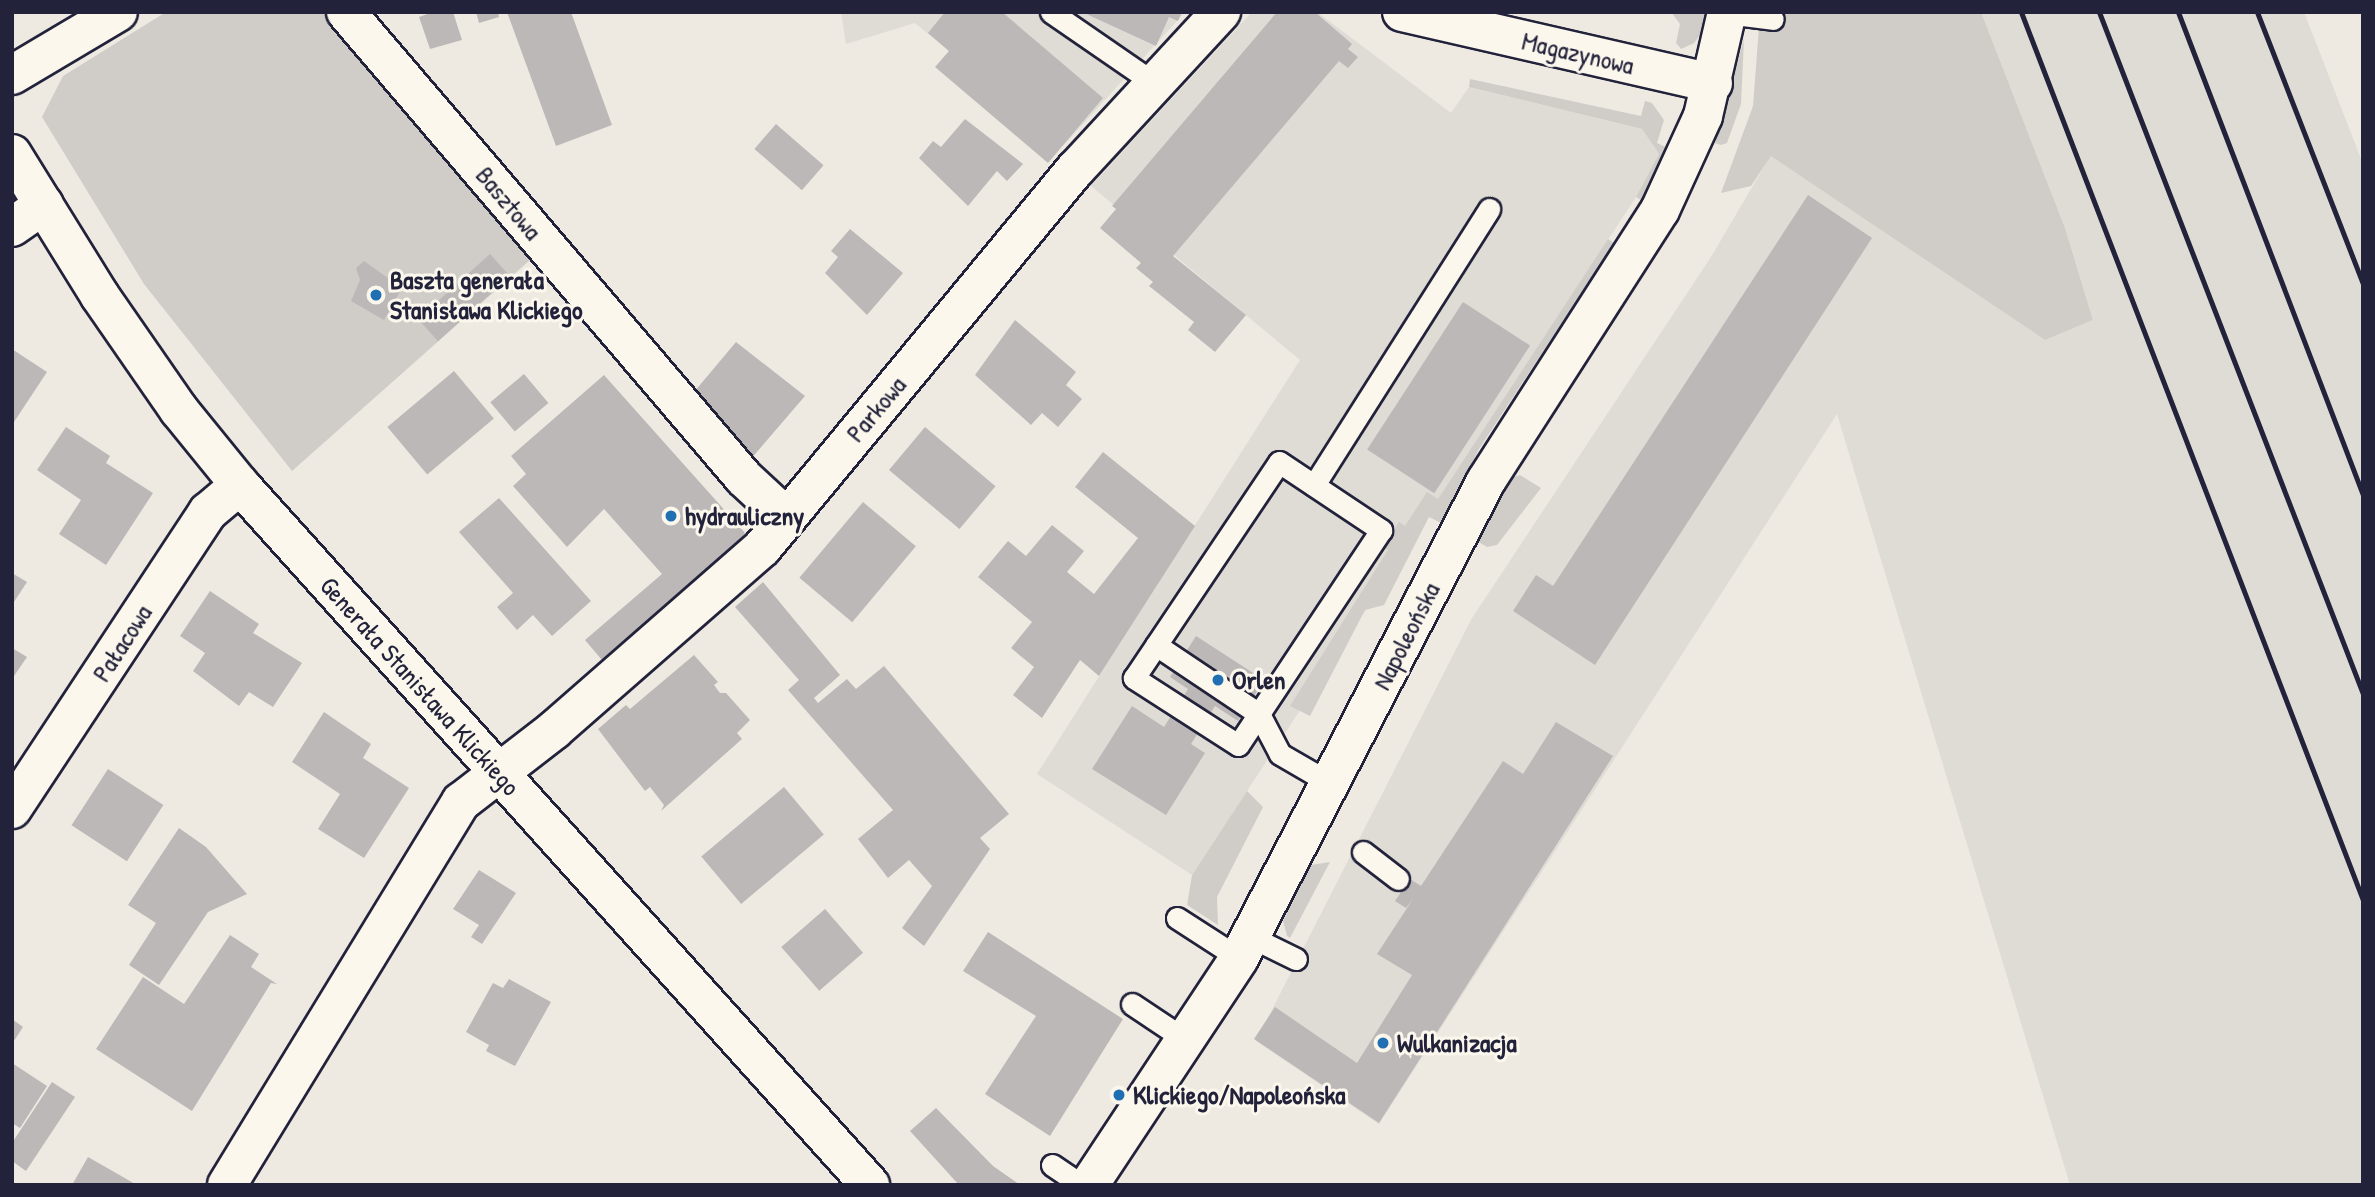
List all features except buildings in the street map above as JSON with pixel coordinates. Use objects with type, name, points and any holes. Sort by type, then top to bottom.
[{"type":"street","points":[[12,75],[118,12]]},
{"type":"street","name":"Basztowa","points":[[346,12],[744,478],[786,517]]},
{"type":"street","name":"Parkowa","points":[[228,1185],[461,802],[712,596],[762,548],[1067,180],[1221,12]]},
{"type":"street","name":"Magazynowa","points":[[1402,12],[1713,83]]},
{"type":"street","name":"Napoleońska","points":[[1089,1185],[1245,947],[1486,481],[1660,210],[1692,145],[1713,83],[1727,13]]},
{"type":"street","name":"Generała Stanisława Klickiego","points":[[12,154],[100,296],[179,410],[240,485],[870,1185]]},
{"type":"street","points":[[12,227],[44,205]]},
{"type":"street","name":"Pałacowa","points":[[12,809],[208,512],[240,485]]},
{"type":"lane","points":[[1051,12],[1154,83]]},
{"type":"lane","points":[[1727,13],[1773,19]]},
{"type":"lane","points":[[1314,485],[1489,209]]},
{"type":"lane","points":[[1279,462],[1314,485],[1381,530],[1238,745],[1134,678],[1279,462]]},
{"type":"lane","points":[[1156,645],[1259,714],[1280,754],[1330,783]]},
{"type":"lane","points":[[1363,852],[1398,879]]},
{"type":"lane","points":[[1177,918],[1245,947],[1296,960]]},
{"type":"lane","points":[[1132,1004],[1186,1040]]},
{"type":"lane","points":[[1052,1165],[1082,1185]]},
{"type":"shaded area","points":[[166,12],[324,12],[530,260],[292,471],[144,284],[42,117],[63,76]]},
{"type":"shaded area","points":[[841,12],[1185,12],[1063,146],[915,23],[846,44]]},
{"type":"shaded area","points":[[1252,12],[1317,12],[1451,113],[1469,87],[1642,129],[1659,154],[1636,197],[1192,875],[1037,774],[1300,360],[1091,186]]},
{"type":"shaded area","points":[[1671,12],[1707,12],[1704,30],[1694,43],[1681,49],[1676,43],[1680,24]]},
{"type":"shaded area","points":[[1772,12],[1981,12],[2065,228],[2093,320],[2045,340],[1771,156],[1751,186],[1721,193],[1753,106],[1759,27],[1774,30]]},
{"type":"shaded area","points":[[1981,12],[2304,12],[2363,164],[2363,1185],[2070,1185],[1837,414],[1379,1124],[1256,1041],[1472,618],[1711,257],[1771,155],[2045,340],[2093,320],[2065,228]]},
{"type":"shaded area","points":[[1744,39],[1741,104],[1727,143],[1721,145],[1715,143]]},
{"type":"shaded area","points":[[1470,79],[1641,116],[1645,101],[1652,103],[1664,120],[1657,143],[1668,148],[1641,200],[1636,197],[1659,154],[1642,129],[1469,87]]},
{"type":"shaded area","points":[[1608,239],[1614,243],[1479,449],[1441,523],[1429,517],[1384,605],[1365,610],[1310,716],[1290,706],[1388,550],[1383,546],[1399,522],[1405,526],[1427,492],[1438,499]]},
{"type":"shaded area","points":[[1520,475],[1541,488],[1497,545],[1487,547],[1477,541],[1511,478]]},
{"type":"shaded area","points":[[1247,791],[1263,807],[1217,897],[1218,925],[1187,905],[1192,875]]},
{"type":"shaded area","points":[[1330,862],[1290,938],[1283,921],[1311,865]]},
{"type":"railway","points":[[2021,12],[2363,900]]},
{"type":"railway","points":[[2099,12],[2363,694]]},
{"type":"railway","points":[[2178,12],[2363,495]]},
{"type":"railway","points":[[2257,12],[2363,284]]},
{"type":"place","name":"Baszta generała Stanisława Klickiego","points":[[376,295]]},
{"type":"place","name":"hydrauliczny","points":[[671,516]]},
{"type":"place","name":"Orlen","points":[[1218,680]]},
{"type":"place","name":"Wulkanizacja","points":[[1383,1043]]},
{"type":"place","name":"Klickiego/Napoleońska","points":[[1119,1095]]}]
